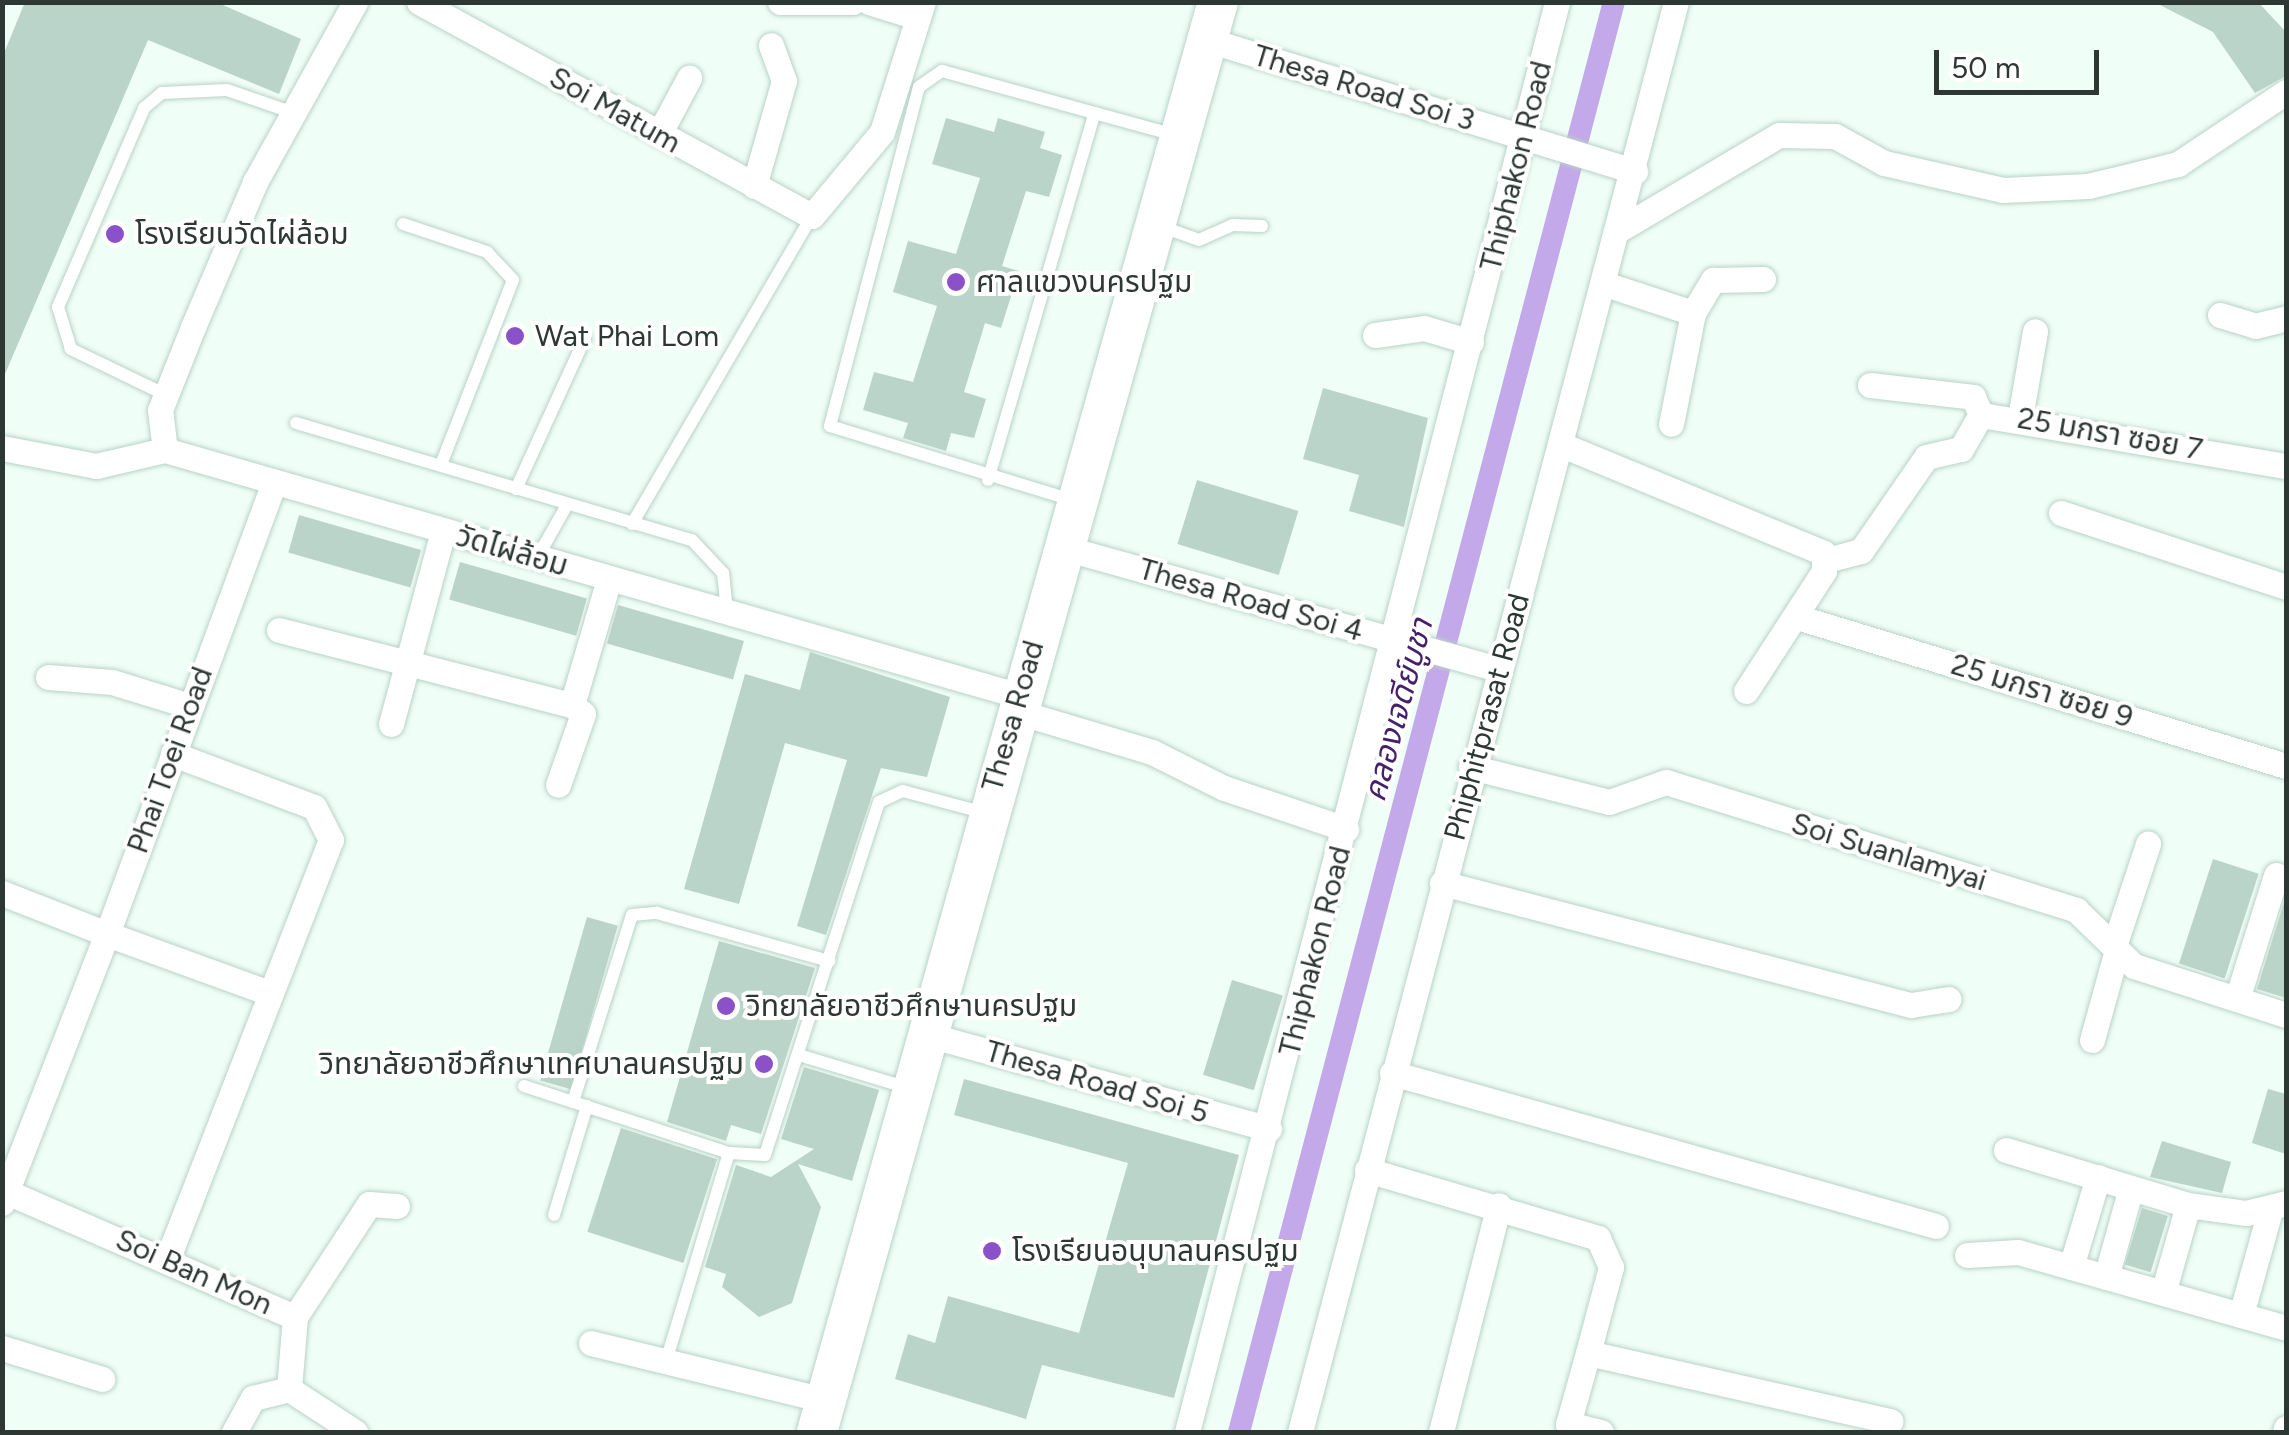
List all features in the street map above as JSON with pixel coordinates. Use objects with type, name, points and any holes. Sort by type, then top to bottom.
[{"type":"main road","name":"Thesa Road","points":[[821,1416],[986,813],[1213,21]]},
{"type":"street","points":[[166,450],[166,395],[291,112],[356,2]]},
{"type":"street","name":"Soi Matum","points":[[419,2],[446,9],[659,134],[812,216]]},
{"type":"street","points":[[780,2],[853,2]]},
{"type":"street","points":[[812,216],[882,132],[920,10],[869,2]]},
{"type":"street","name":"Thiphakon Road","points":[[1187,1432],[1346,829],[1405,643],[1471,342],[1535,140],[1557,2]]},
{"type":"street","name":"Phiphitprasat Road","points":[[1300,1432],[1471,767],[1490,666],[1562,446],[1620,229],[1625,167],[1676,2]]},
{"type":"street","name":"Thesa Road Soi 3","points":[[1213,21],[1535,140],[1625,167]]},
{"type":"street","points":[[754,186],[784,82],[771,44]]},
{"type":"street","points":[[659,134],[689,78]]},
{"type":"street","points":[[1620,229],[1779,135],[1835,136],[1884,162],[2002,190],[2088,186],[2178,164],[2286,92]]},
{"type":"street","points":[[1671,424],[1693,314],[1713,280],[1762,279]]},
{"type":"street","points":[[1606,284],[1693,314]]},
{"type":"street","points":[[2220,315],[2255,326],[2286,318]]},
{"type":"street","points":[[1375,335],[1424,328],[1471,342]]},
{"type":"street","points":[[2020,418],[2034,331]]},
{"type":"street","points":[[1870,385],[1973,397],[1981,414]]},
{"type":"street","name":"25 มกรา ซอย 7","points":[[1827,560],[1861,551],[1926,456],[1961,449],[1981,414],[2286,466]]},
{"type":"street","points":[[1562,446],[1816,546],[1827,560],[1797,618],[1746,691]]},
{"type":"street","name":"วัดไผ่ล้อม","points":[[2,448],[96,466],[166,450],[727,611],[1018,703],[1152,752],[1224,788],[1346,829]]},
{"type":"street","name":"Phai Toei Road","points":[[5,1198],[274,482]]},
{"type":"street","points":[[2061,513],[2286,587]]},
{"type":"street","points":[[391,724],[444,531]]},
{"type":"street","name":"Thesa Road Soi 4","points":[[1061,547],[1490,666]]},
{"type":"street","points":[[572,705],[610,580]]},
{"type":"street","name":"25 มกรา ซอย 9","points":[[1797,618],[2286,766]]},
{"type":"street","points":[[278,630],[572,705],[583,714],[558,785]]},
{"type":"street","points":[[48,676],[112,682],[190,706]]},
{"type":"street","points":[[167,1260],[330,826],[314,807],[172,754]]},
{"type":"street","name":"Soi Suanlamyai","points":[[1471,767],[1609,802],[1666,782],[2076,910],[2134,966],[2286,1014]]},
{"type":"street","points":[[2092,1040],[2115,948],[2148,844]]},
{"type":"street","points":[[2237,999],[2276,874]]},
{"type":"street","points":[[1442,883],[1910,1005],[1949,999]]},
{"type":"street","points":[[2,893],[268,994]]},
{"type":"street","name":"Thesa Road Soi 5","points":[[925,1034],[1268,1130]]},
{"type":"street","points":[[1392,1074],[1936,1226]]},
{"type":"street","points":[[2006,1150],[2188,1205],[2279,1206],[2241,1316]]},
{"type":"street","points":[[1367,1170],[1499,1205],[1605,1244],[1611,1268],[1566,1428],[1601,1432]]},
{"type":"street","points":[[2071,1267],[2098,1177]]},
{"type":"street","points":[[2106,1277],[2131,1188]]},
{"type":"street","name":"Soi Ban Mon","points":[[5,1198],[167,1260],[295,1317],[289,1390]]},
{"type":"street","points":[[295,1317],[368,1204],[398,1206]]},
{"type":"street","points":[[1441,1432],[1499,1205]]},
{"type":"street","points":[[2163,1293],[2188,1205]]},
{"type":"street","points":[[1967,1255],[2018,1252],[2286,1328]]},
{"type":"street","points":[[591,1343],[666,1358],[821,1416]]},
{"type":"street","points":[[2,1348],[102,1379]]},
{"type":"street","points":[[1588,1354],[1890,1421]]},
{"type":"street","points":[[234,1432],[252,1398],[289,1390],[355,1432]]},
{"type":"lane","points":[[1077,501],[988,480],[830,426],[914,106],[928,74],[942,71],[1180,136]]},
{"type":"lane","points":[[166,395],[71,348],[58,307],[144,108],[162,93],[227,90],[291,112]]},
{"type":"lane","points":[[988,480],[1094,114]]},
{"type":"lane","points":[[632,524],[812,216]]},
{"type":"lane","points":[[403,224],[487,252],[512,280],[442,465]]},
{"type":"lane","points":[[1154,224],[1199,240],[1232,224],[1262,226]]},
{"type":"lane","points":[[516,489],[584,338]]},
{"type":"lane","points":[[296,423],[442,465],[706,550],[723,573],[727,611]]},
{"type":"lane","points":[[537,558],[567,505]]},
{"type":"lane","points":[[524,1086],[729,1153],[765,1155],[777,1139],[879,802],[903,790],[986,813]]},
{"type":"lane","points":[[554,1214],[632,915],[657,913],[829,961]]},
{"type":"lane","points":[[802,1056],[911,1089]]},
{"type":"lane","points":[[666,1358],[729,1153]]},
{"type":"building","points":[[25,2],[216,2],[301,39],[279,94],[148,40],[2,381],[2,58]]},
{"type":"building","points":[[2154,2],[2258,2],[2286,32],[2286,76],[2255,93],[2213,32]]},
{"type":"building","name":"ศาลแขวงนครปฐม","points":[[946,118],[994,132],[998,118],[1045,132],[1040,148],[1062,155],[1049,197],[1026,191],[1002,266],[1019,271],[1001,328],[985,323],[964,392],[986,399],[974,438],[951,433],[946,451],[903,438],[908,423],[863,410],[874,372],[913,382],[937,306],[893,292],[908,241],[956,254],[980,178],[932,164]]},
{"type":"building","points":[[1323,388],[1428,418],[1404,527],[1349,511],[1359,475],[1303,459]]},
{"type":"building","points":[[1197,480],[1298,511],[1279,575],[1177,544]]},
{"type":"building","points":[[299,515],[421,550],[410,587],[288,552]]},
{"type":"building","points":[[460,562],[587,598],[576,636],[449,599]]},
{"type":"building","points":[[618,605],[744,641],[733,680],[607,643]]},
{"type":"building","points":[[810,652],[950,697],[927,777],[881,768],[826,935],[797,926],[847,760],[785,743],[739,904],[684,889],[745,674],[800,690]]},
{"type":"building","points":[[2213,859],[2259,874],[2225,978],[2179,964]]},
{"type":"building","points":[[2286,896],[2286,998],[2257,989]]},
{"type":"building","points":[[587,917],[618,926],[571,1089],[540,1080]]},
{"type":"building","points":[[719,941],[815,968],[761,1134],[731,1125],[726,1141],[667,1122]]},
{"type":"building","points":[[1232,980],[1283,995],[1254,1090],[1203,1075]]},
{"type":"building","points":[[804,1067],[879,1090],[852,1181],[798,1164],[821,1207],[792,1303],[759,1317],[722,1287],[726,1274],[705,1267],[736,1165],[771,1177],[814,1149],[781,1139]]},
{"type":"building","points":[[964,1079],[1239,1155],[1174,1398],[1042,1365],[1026,1419],[895,1379],[908,1334],[935,1343],[948,1296],[1079,1333],[1128,1163],[954,1115]]},
{"type":"building","points":[[2268,1089],[2286,1094],[2286,1154],[2252,1143]]},
{"type":"building","points":[[621,1128],[717,1159],[683,1263],[587,1232]]},
{"type":"building","points":[[2162,1141],[2231,1162],[2222,1193],[2150,1177]]},
{"type":"building","points":[[2142,1208],[2168,1216],[2151,1272],[2125,1264]]},
{"type":"waterway","name":"คลองเจดีย์บูชา","points":[[1239,1432],[1614,2]]},
{"type":"place","name":"โรงเรียนวัดไผ่ล้อม","points":[[115,234]]},
{"type":"place","name":"ศาลแขวงนครปฐม","points":[[956,282]]},
{"type":"place","name":"Wat Phai Lom","points":[[515,336]]},
{"type":"place","name":"วิทยาลัยอาชีวศึกษานครปฐม","points":[[726,1006]]},
{"type":"place","name":"วิทยาลัยอาชีวศึกษาเทศบาลนครปฐม","points":[[764,1064]]},
{"type":"place","name":"โรงเรียนอนุบาลนครปฐม","points":[[992,1251]]}]
